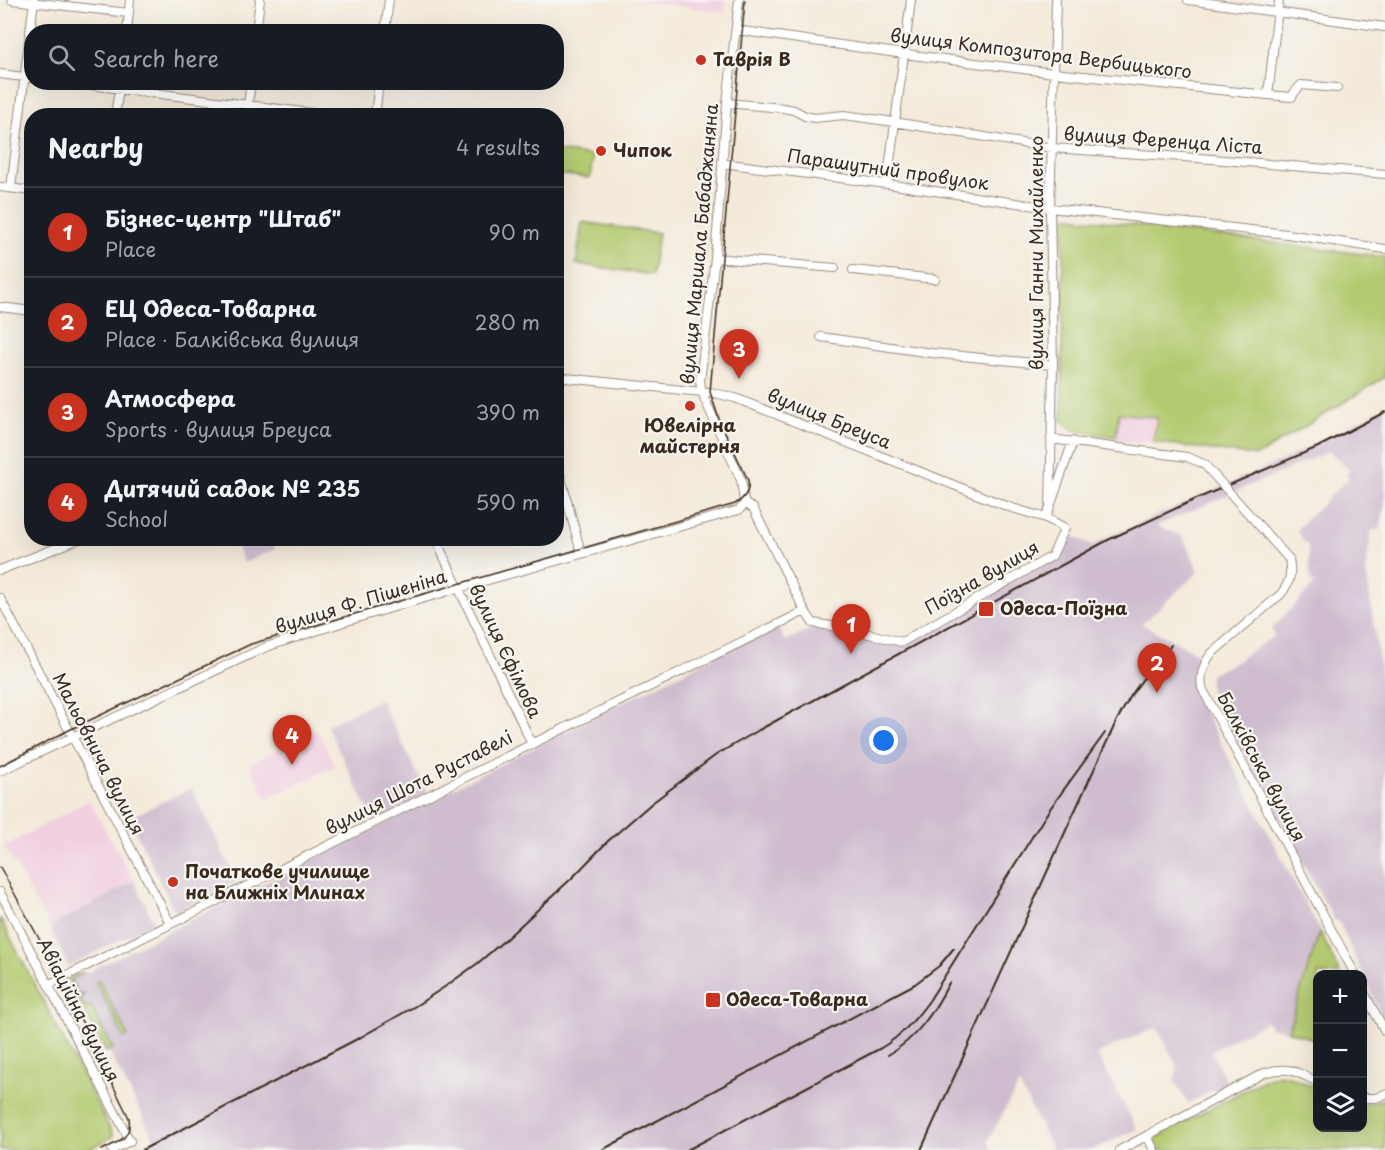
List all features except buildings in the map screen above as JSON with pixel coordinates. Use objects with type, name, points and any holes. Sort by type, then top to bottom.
[{"type":"street","points":[[12,0],[129,13]]},
{"type":"street","points":[[128,24],[130,0]]},
{"type":"street","points":[[257,24],[260,0]]},
{"type":"street","points":[[386,24],[389,0]]},
{"type":"street","name":"вулиця Маршала Бабаджаняна","points":[[739,0],[727,103],[715,258],[700,381],[702,392],[741,480],[745,504],[753,508],[805,611]]},
{"type":"street","points":[[887,184],[911,0]]},
{"type":"street","name":"вулиця Ганни Михайленко","points":[[1050,507],[1053,365],[1050,208],[1056,0]]},
{"type":"street","points":[[1188,0],[1385,27]]},
{"type":"street","points":[[1268,95],[1279,0]]},
{"type":"street","points":[[32,24],[34,1]]},
{"type":"street","name":"вулиця Композитора Вербицького","points":[[736,30],[1054,73],[1268,95],[1292,97],[1301,85],[1337,88]]},
{"type":"street","points":[[0,74],[24,77]]},
{"type":"street","points":[[11,188],[26,90]]},
{"type":"street","points":[[117,108],[119,90]]},
{"type":"street","points":[[147,90],[272,108]]},
{"type":"street","points":[[248,105],[249,90]]},
{"type":"street","points":[[376,108],[378,90]]},
{"type":"street","name":"вулиця Ференца Ліста","points":[[727,103],[783,108],[814,118],[844,116],[894,122],[1052,148],[1385,174]]},
{"type":"street","name":"Парашутний провулок","points":[[722,163],[1050,208],[1287,234],[1385,249]]},
{"type":"street","points":[[0,187],[24,190]]},
{"type":"street","points":[[715,258],[835,268]]},
{"type":"street","points":[[853,270],[935,279]]},
{"type":"street","points":[[0,307],[24,310]]},
{"type":"street","points":[[821,337],[932,353],[1053,365]]},
{"type":"street","name":"вулиця Бреуса","points":[[564,378],[710,392],[735,398],[1065,528]]},
{"type":"street","points":[[1051,439],[1073,441]]},
{"type":"street","name":"вулиця Ганни Михайленко","points":[[1046,519],[1073,441]]},
{"type":"street","name":"Балківська вулиця","points":[[1073,441],[1187,457],[1204,464],[1289,559],[1287,586],[1281,594],[1211,654],[1200,676],[1202,688],[1208,700],[1351,970]]},
{"type":"street","points":[[564,489],[581,553]]},
{"type":"street","name":"вулиця Ф. Пішеніна","points":[[0,771],[266,647],[459,588],[739,510],[745,504]]},
{"type":"street","name":"Поїзна вулиця","points":[[805,611],[813,623],[902,642],[1052,556],[1065,528]]},
{"type":"street","points":[[0,570],[62,546]]},
{"type":"street","name":"вулиця Єфімова","points":[[439,546],[532,744]]},
{"type":"street","name":"Мальовнича вулиця","points":[[0,598],[171,923]]},
{"type":"street","name":"вулиця Шота Руставелі","points":[[48,985],[805,611]]},
{"type":"street","name":"Авіаційна вулиця","points":[[0,892],[129,1141],[112,1150]]},
{"type":"street","points":[[1367,998],[1385,1031]]},
{"type":"street","points":[[1120,1150],[1264,1073],[1278,1069],[1290,1069],[1313,1080]]},
{"type":"street","points":[[1367,1098],[1376,1098],[1385,1094]]},
{"type":"street","points":[[1147,1136],[1154,1150]]},
{"type":"shaded area","points":[[632,0],[726,0],[725,12]]},
{"type":"shaded area","points":[[1385,407],[1385,503],[1380,529],[1371,531],[1366,569],[1385,706],[1385,1022],[1367,983],[1367,970],[1361,970],[1338,920],[1335,921],[1210,692],[1210,675],[1238,661],[1275,636],[1272,629],[1315,584],[1310,579],[1308,546],[1296,530],[1349,478],[1346,474],[1350,471],[1329,451],[1156,526],[1182,536],[1199,571],[1142,624],[1202,656],[1195,671],[1197,698],[1320,931],[1288,1031],[1270,1027],[1267,1021],[1211,1051],[1227,1083],[1188,1103],[1174,1081],[1178,1069],[1159,1030],[1155,1028],[1097,1055],[1137,1129],[1092,1150],[1053,1150],[1019,1084],[988,1141],[992,1150],[137,1150],[155,1140],[72,980],[777,625],[785,641],[817,626],[901,645],[1054,558],[1068,534],[1093,545],[1288,458]]},
{"type":"shaded area","points":[[1119,413],[1157,418],[1153,442],[1139,443],[1119,440],[1116,437]]},
{"type":"shaded area","points":[[236,546],[274,546],[275,549],[244,563]]},
{"type":"shaded area","points":[[380,699],[428,795],[374,822],[327,726]]},
{"type":"shaded area","points":[[318,730],[335,766],[267,799],[249,764]]},
{"type":"shaded area","points":[[191,788],[237,881],[175,912],[129,818]]},
{"type":"shaded area","points":[[89,800],[134,881],[50,927],[5,846]]},
{"type":"shaded area","points":[[134,881],[154,922],[68,967],[50,927]]},
{"type":"green space","points":[[564,152],[593,156],[590,178],[564,175]]},
{"type":"green space","points":[[1063,216],[1385,257],[1385,377],[1257,456],[1153,442],[1157,418],[1119,413],[1116,437],[1075,431],[1062,421]]},
{"type":"green space","points":[[582,222],[658,233],[652,275],[576,264]]},
{"type":"green space","points":[[0,918],[114,1136],[88,1150],[0,1150]]},
{"type":"green space","points":[[1320,931],[1338,970],[1313,970],[1313,1039],[1288,1031]]},
{"type":"green space","points":[[81,972],[84,973],[71,980],[79,996],[85,993],[80,998],[86,1008],[91,1006],[113,1049],[106,1052],[68,979]]},
{"type":"green space","points":[[99,980],[128,1036],[124,1038],[96,982]]},
{"type":"green space","points":[[1279,1074],[1313,1086],[1313,1132],[1367,1132],[1367,1103],[1385,1099],[1385,1150],[1155,1150],[1150,1141],[1265,1079]]},
{"type":"tram line","points":[[0,766],[69,730],[251,644],[735,504],[741,500],[746,494],[748,480],[719,419],[710,392],[745,0]]},
{"type":"tram line","points":[[0,867],[61,979],[129,1118],[126,1135],[102,1150]]},
{"type":"railway","points":[[142,1150],[361,1037],[446,986],[506,939],[608,841],[652,803],[716,755],[1108,540],[1318,447],[1385,412]]},
{"type":"railway","points":[[1149,677],[1171,645]]},
{"type":"railway","points":[[921,1150],[1117,720],[1150,669]]},
{"type":"railway","points":[[687,1150],[881,1048],[907,1027],[929,1001],[1049,810],[1105,733]]},
{"type":"railway","points":[[602,1150],[915,984],[939,966],[954,948]]},
{"type":"railway","points":[[888,1055],[908,1041],[924,1024],[949,983]]},
{"type":"place","name":"Таврія В","points":[[701,60]]},
{"type":"place","name":"Чипок","points":[[601,151]]},
{"type":"place","name":"Атмосфера","points":[[739,379]]},
{"type":"place","name":"Ювелірна майстерня","points":[[690,406]]},
{"type":"place","name":"Одеса-Поїзна","points":[[986,609]]},
{"type":"place","name":"Бізнес-центр \"Штаб\"","points":[[851,654]]},
{"type":"place","name":"ЕЦ Одеса-Товарна","points":[[1157,693]]},
{"type":"place","name":"Дитячий садок № 235","points":[[292,765]]},
{"type":"place","name":"Початкове училище на Ближніх Млинах","points":[[173,882]]},
{"type":"place","name":"Одеса-Товарна","points":[[713,1000]]}]
